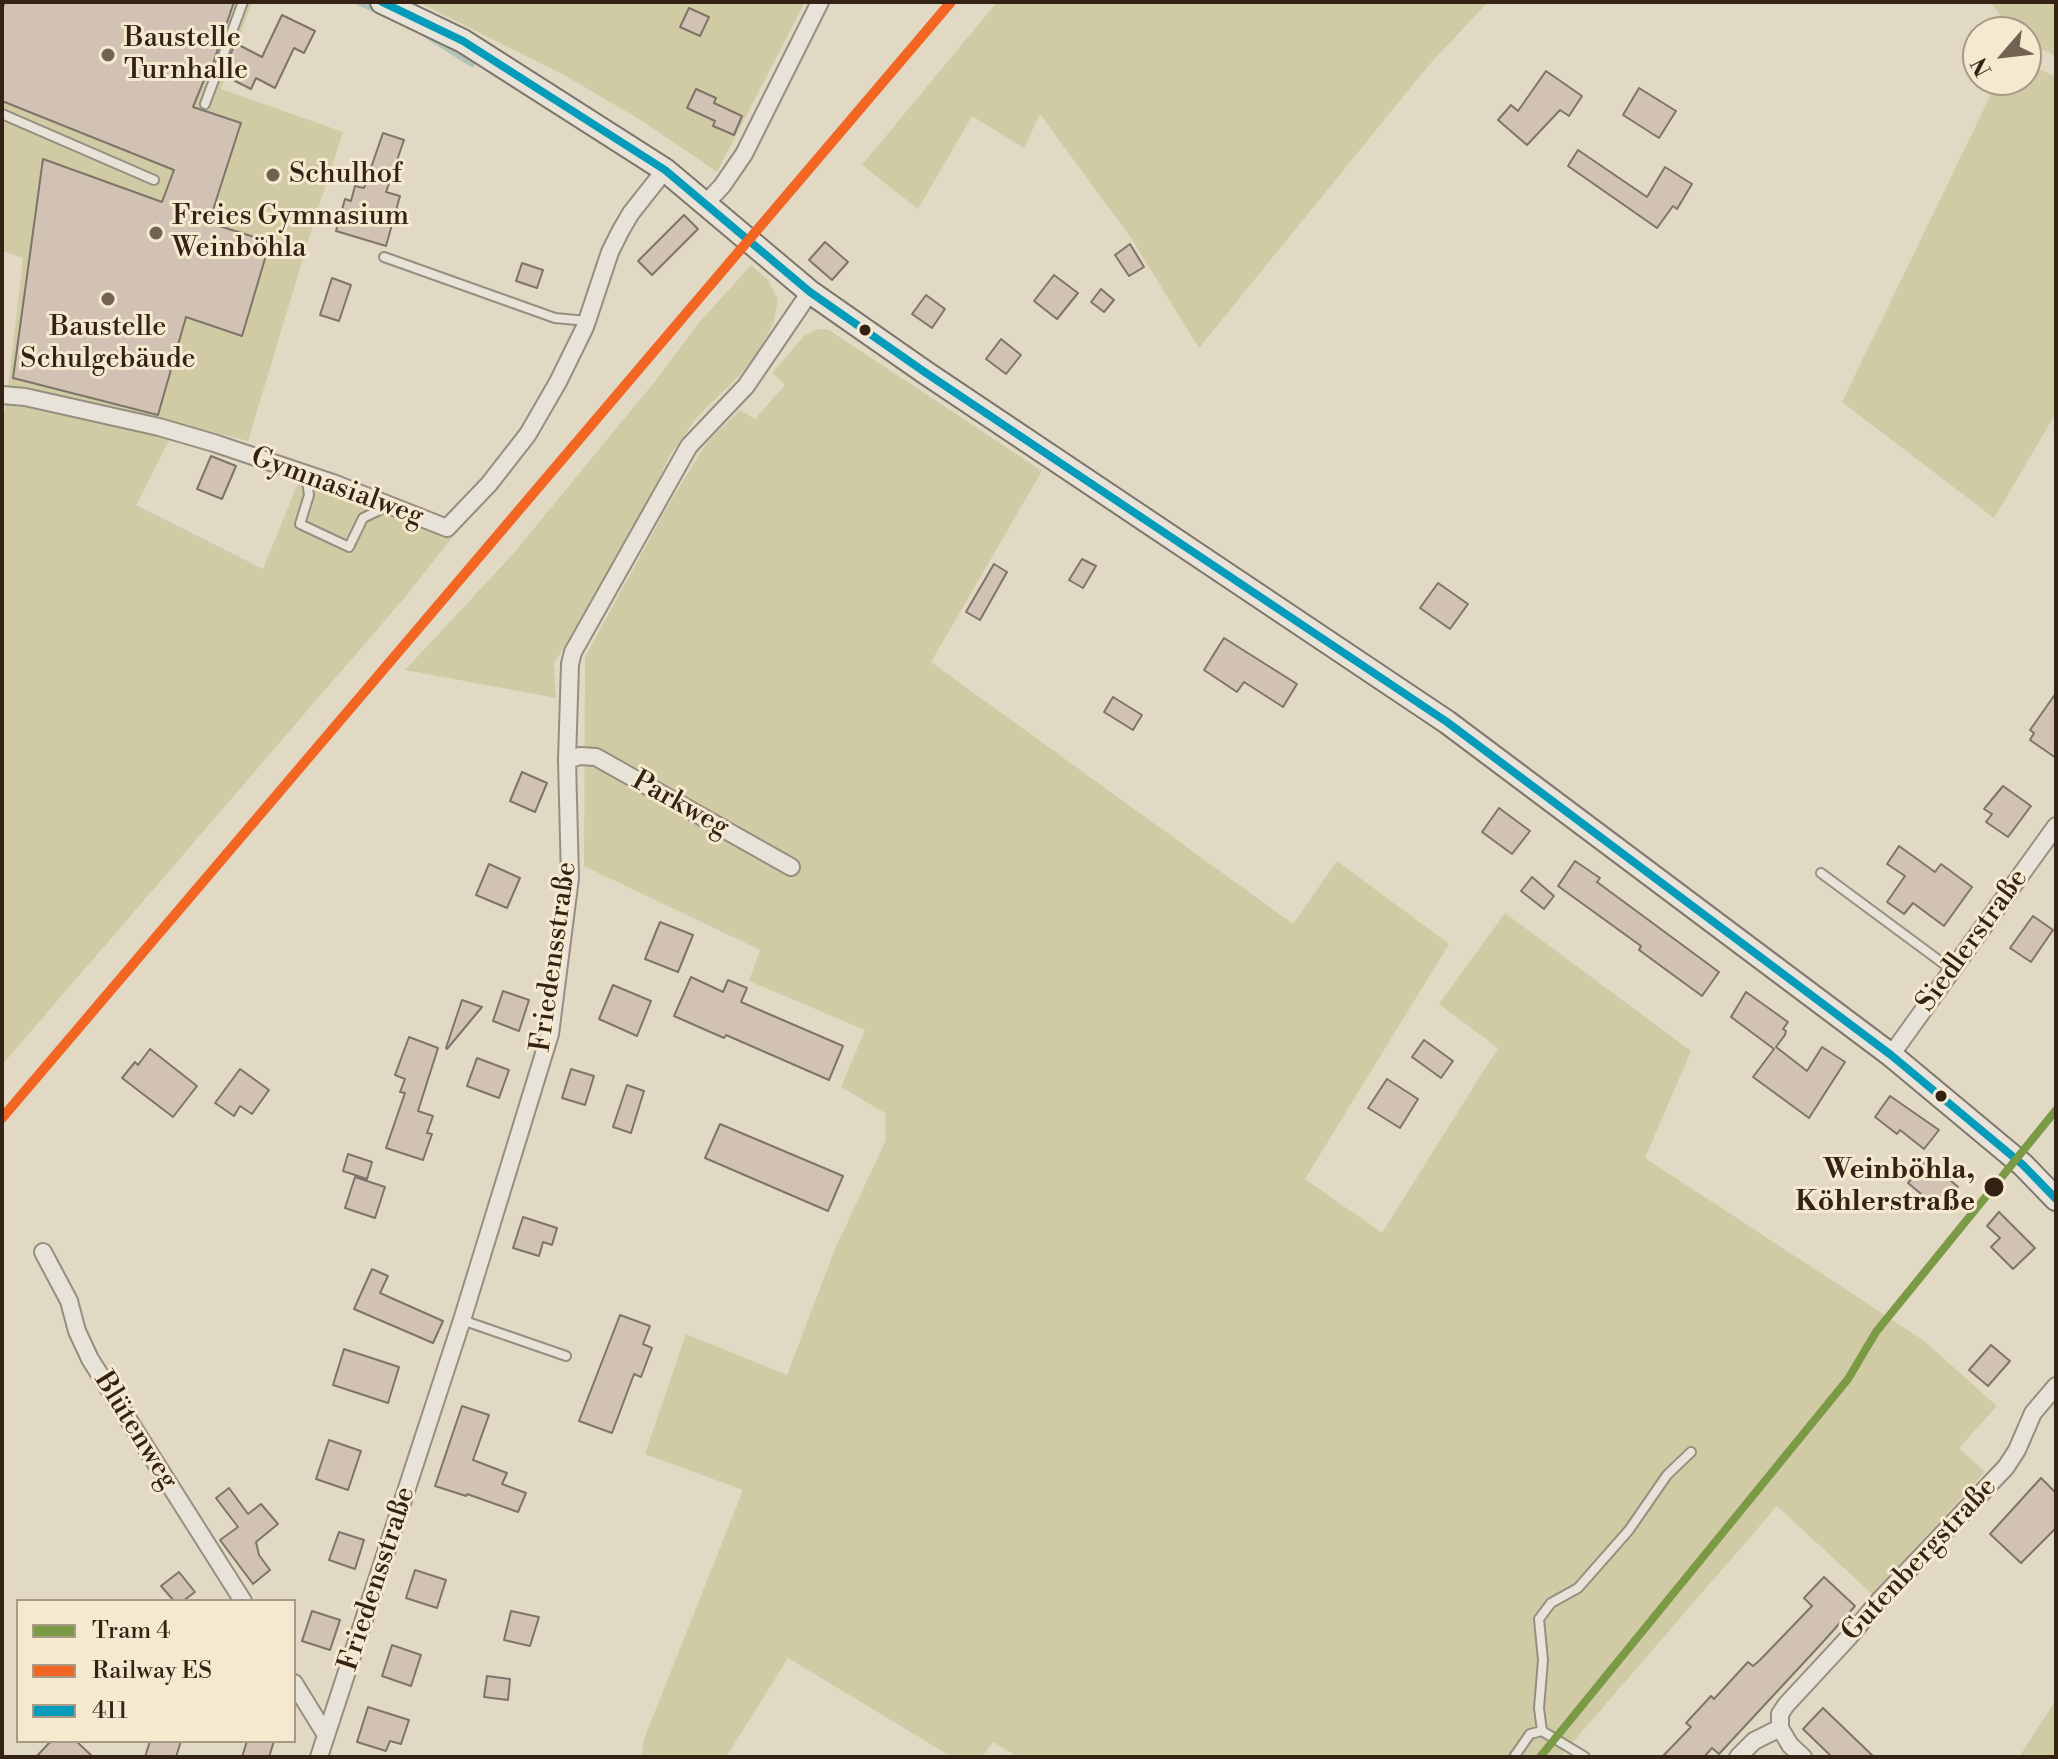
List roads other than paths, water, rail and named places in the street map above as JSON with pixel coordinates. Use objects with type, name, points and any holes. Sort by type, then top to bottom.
[{"type":"street","points":[[382,2],[463,41],[665,170],[810,292],[1447,722],[1891,1055],[2023,1165],[2056,1199]]},
{"type":"street","points":[[706,203],[744,154],[820,2]]},
{"type":"street","name":"Gymnasialweg","points":[[2,395],[25,397],[159,427],[306,474],[447,528],[489,484],[528,434],[588,321],[610,252],[621,230],[665,170]]},
{"type":"street","name":"Friedensstraße","points":[[319,1757],[462,1320],[550,1034],[570,878],[567,760],[573,652],[689,446],[746,386],[810,292]]},
{"type":"street","name":"Parkweg","points":[[567,760],[580,756],[596,757],[791,867]]},
{"type":"street","name":"Siedlerstraße","points":[[1891,1055],[2056,826]]},
{"type":"street","name":"Blütenweg","points":[[43,1252],[69,1301],[77,1331],[90,1359],[242,1599]]},
{"type":"street","name":"Gutenbergstraße","points":[[1780,1728],[1780,1714],[1786,1705],[2006,1467],[2033,1413],[2056,1386]]},
{"type":"street","points":[[296,1686],[326,1735]]},
{"type":"street","points":[[1738,1757],[1754,1741],[1780,1728],[1790,1745],[1803,1757]]},
{"type":"lane","points":[[205,104],[243,2]]},
{"type":"lane","points":[[2,114],[154,180]]},
{"type":"lane","points":[[384,257],[555,318],[588,321]]},
{"type":"lane","points":[[306,474],[309,495],[300,524],[349,547],[363,518],[389,505]]},
{"type":"lane","points":[[1821,873],[1952,970]]},
{"type":"lane","points":[[462,1320],[566,1356]]},
{"type":"lane","points":[[1542,1731],[1539,1708],[1543,1660],[1539,1619],[1551,1603],[1578,1588],[1629,1530],[1667,1475],[1691,1452]]},
{"type":"lane","points":[[1514,1757],[1530,1734],[1542,1731],[1585,1757]]},
{"type":"waterway","points":[[358,2],[380,12]]},
{"type":"waterway","points":[[423,33],[472,64]]},
{"type":"tram line","name":"4","points":[[1540,1757],[1848,1379],[1876,1332],[2056,1110]]},
{"type":"rail line","name":"ES","points":[[2,1118],[951,2]]},
{"type":"place","name":"Baustelle Turnhalle","points":[[108,55]]},
{"type":"place","name":"Schulhof","points":[[273,175]]},
{"type":"place","name":"Freies Gymnasium Weinböhla","points":[[156,233]]},
{"type":"place","name":"Baustelle Schulgebäude","points":[[108,299]]},
{"type":"place","name":"Weinböhla, Köhlerstraße","points":[[1994,1187]]}]
